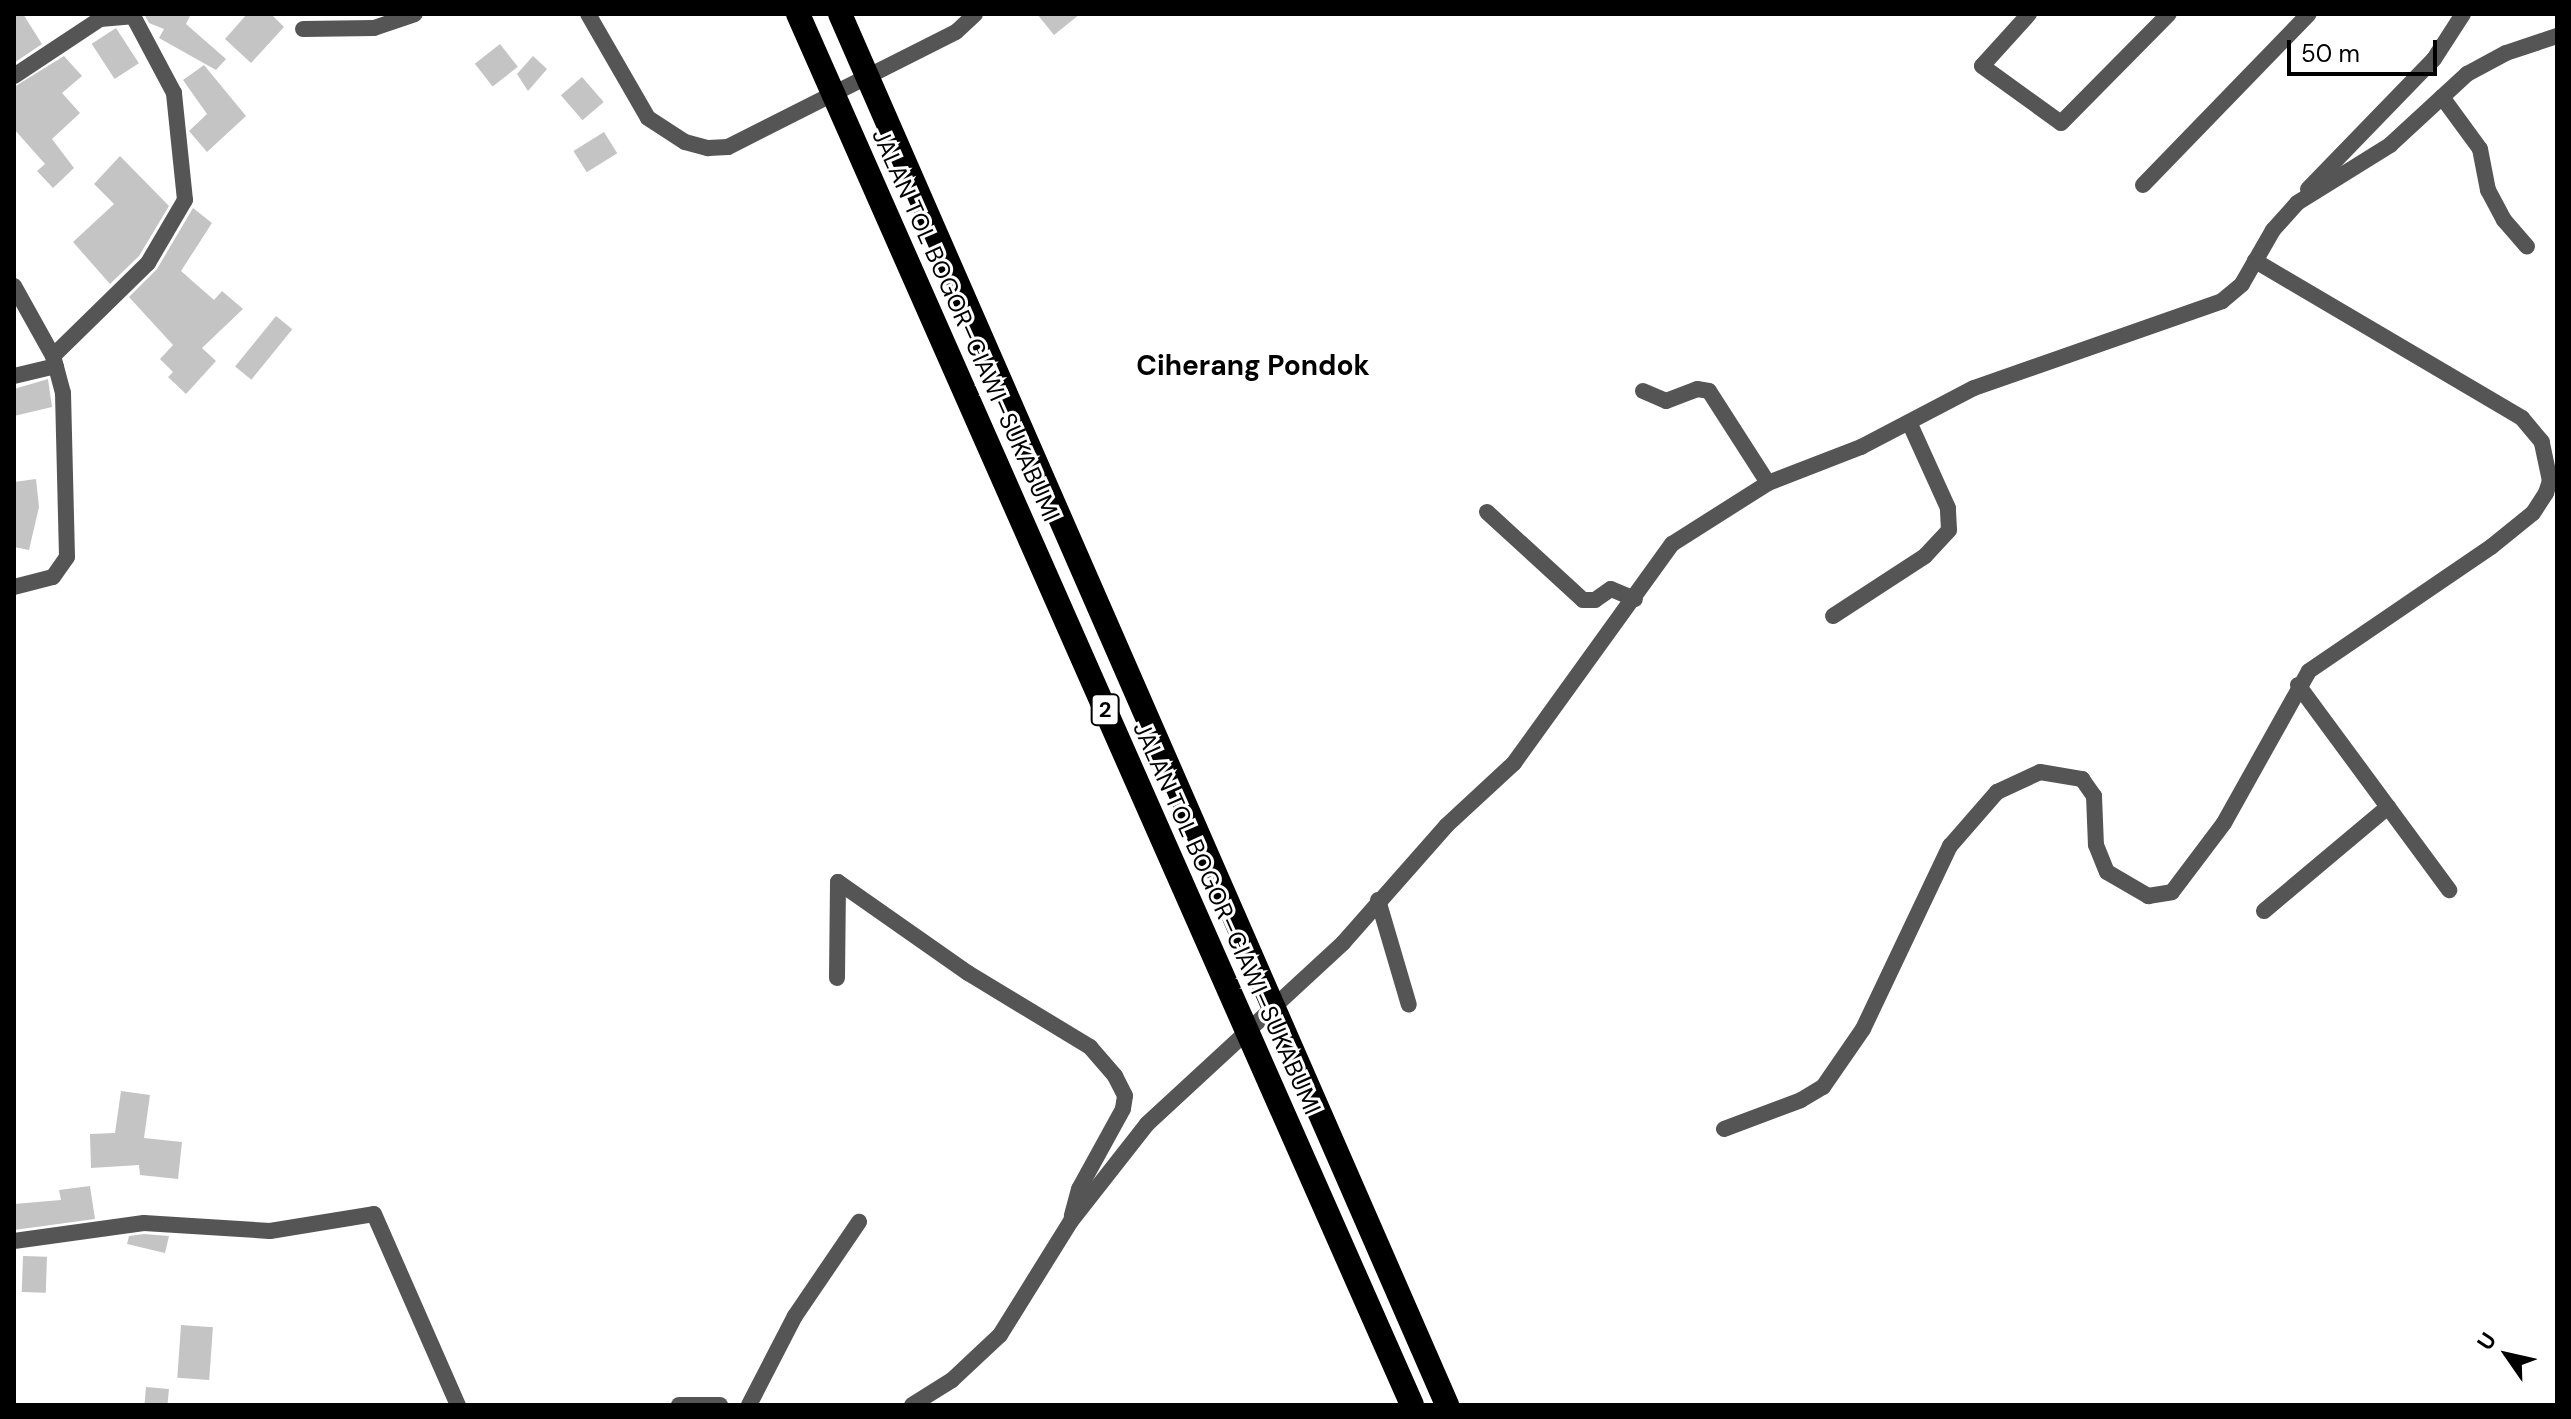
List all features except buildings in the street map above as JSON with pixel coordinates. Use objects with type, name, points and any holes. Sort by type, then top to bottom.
[{"type":"highway","name":"JALAN TOL BOGOR–CIAWI–SUKABUMI","points":[[798,14],[1412,1405]]},
{"type":"highway","name":"JALAN TOL BOGOR–CIAWI–SUKABUMI","points":[[840,14],[1447,1405]]},
{"type":"street","points":[[303,29],[374,28],[415,14]]},
{"type":"street","points":[[588,14],[637,104],[670,134],[708,148],[728,147],[956,32],[975,14]]},
{"type":"street","points":[[2029,14],[1982,66],[2061,123],[2169,14]]},
{"type":"street","points":[[2143,185],[2309,14]]},
{"type":"street","points":[[912,1405],[952,1380],[1000,1335],[1071,1221],[1147,1124],[1343,943],[1378,900],[1514,763],[1672,544],[1768,483],[2036,363],[2204,309],[2232,294],[2297,203],[2434,59],[2463,14]]},
{"type":"street","points":[[14,76],[100,19],[132,15],[174,93],[185,200],[148,263],[55,361],[14,376]]},
{"type":"street","points":[[2297,203],[2390,145],[2442,97],[2490,60],[2557,36]]},
{"type":"street","points":[[2442,97],[2480,149],[2488,190],[2504,220],[2527,246]]},
{"type":"street","points":[[1724,1129],[1801,1100],[1823,1087],[1863,1029],[1950,846],[1997,792],[2040,772],[2082,779],[2094,796],[2096,845],[2107,872],[2133,891],[2160,897],[2184,880],[2224,823],[2298,685],[2334,650],[2491,547],[2533,513],[2550,481],[2542,442],[2522,418],[2255,261]]},
{"type":"street","points":[[14,286],[55,361],[63,405],[66,562],[53,577],[14,587]]},
{"type":"street","points":[[1643,391],[1666,401],[1697,389],[1709,391],[1768,483]]},
{"type":"street","points":[[1833,616],[1925,556],[1949,530],[1948,508],[1909,422]]},
{"type":"street","points":[[1487,512],[1583,600],[1592,601],[1611,589],[1635,599]]},
{"type":"street","points":[[2298,685],[2449,890]]},
{"type":"street","points":[[2264,911],[2388,807]]},
{"type":"street","points":[[837,978],[838,882],[1102,1059],[1125,1096],[1123,1109],[1079,1189],[1071,1221]]},
{"type":"street","points":[[1378,900],[1409,1005]]},
{"type":"street","points":[[14,1241],[144,1223],[270,1231],[374,1214],[458,1405]]},
{"type":"street","points":[[749,1405],[795,1316],[859,1222]]},
{"type":"street","points":[[679,1405],[720,1405]]},
{"type":"district","name":"Ciherang Pondok","points":[[1253,366]]}]
